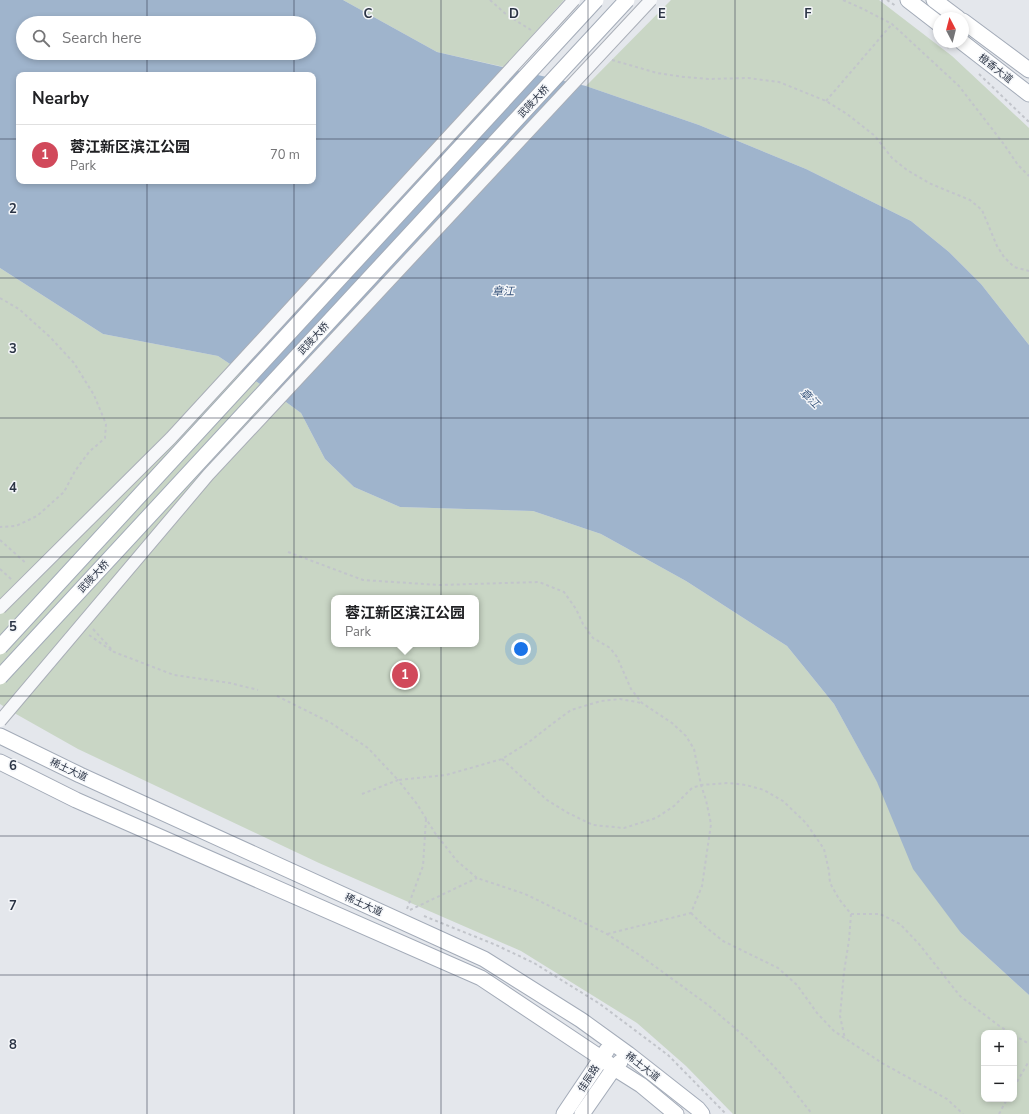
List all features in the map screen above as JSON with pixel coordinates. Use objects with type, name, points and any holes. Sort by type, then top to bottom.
[{"type":"main road","name":"武陵大桥","points":[[0,647],[596,0]]},
{"type":"main road","name":"武陵大桥","points":[[0,677],[627,0]]},
{"type":"main road","points":[[908,0],[933,19]]},
{"type":"main road","points":[[934,0],[950,12]]},
{"type":"main road","name":"橙香大道","points":[[969,26],[1029,70]]},
{"type":"main road","name":"橙香大道","points":[[960,48],[1029,94]]},
{"type":"main road","points":[[0,641],[48,595]]},
{"type":"main road","points":[[0,689],[63,609]]},
{"type":"main road","name":"稀土大道","points":[[0,736],[80,775],[484,959],[581,1020],[628,1054],[698,1109],[702,1114]]},
{"type":"main road","name":"稀土大道","points":[[0,762],[76,800],[481,978],[614,1068],[641,1084],[676,1114]]},
{"type":"main road","name":"佳辰路","points":[[564,1114],[601,1058],[613,1043]]},
{"type":"main road","name":"佳辰路","points":[[582,1114],[614,1068],[628,1054]]},
{"type":"street","points":[[0,608],[171,438],[574,0]]},
{"type":"street","points":[[0,721],[208,475],[651,0]]},
{"type":"path","points":[[490,0],[507,15],[532,31]]},
{"type":"path","points":[[843,0],[892,24],[959,86],[1018,165],[1029,176]]},
{"type":"path","points":[[826,101],[892,24]]},
{"type":"path","points":[[611,60],[657,73],[684,77],[708,79],[748,78],[779,82],[826,101],[847,114],[875,136],[892,158],[907,170],[931,184],[970,200],[982,210],[997,246],[1004,257],[1014,266],[1029,271]]},
{"type":"path","points":[[978,72],[1029,122]]},
{"type":"path","points":[[0,298],[19,309],[50,337],[74,363],[94,395],[106,424],[105,438],[88,452],[75,471],[64,492],[37,516],[16,526],[0,527]]},
{"type":"path","points":[[0,540],[30,567]]},
{"type":"path","points":[[288,552],[363,580],[439,585],[539,582],[564,592],[576,609],[582,624],[593,638],[610,648],[617,657],[630,689],[642,703],[672,723],[686,736],[694,749],[711,824],[702,886],[692,913]]},
{"type":"path","points":[[89,624],[114,652],[174,675],[230,683],[258,690]]},
{"type":"path","points":[[276,696],[330,723],[368,748],[398,780],[417,804],[435,833],[457,861],[477,878],[525,894],[607,934],[638,954],[708,1005],[751,1042],[780,1073],[812,1114]]},
{"type":"path","points":[[362,794],[398,780],[446,774],[502,759],[529,742],[570,710],[601,701],[620,699],[642,703]]},
{"type":"path","points":[[502,759],[547,800],[568,813],[593,825],[624,828],[656,818],[674,806],[692,788],[701,785],[730,783],[746,785],[764,790],[783,801],[806,823],[824,849],[830,883],[851,914],[840,1016],[845,1039]]},
{"type":"path","points":[[407,909],[423,866],[426,819]]},
{"type":"path","points":[[410,910],[477,878]]},
{"type":"path","points":[[607,934],[692,913]]},
{"type":"path","points":[[692,913],[702,924],[723,941],[778,968],[797,986],[817,1013],[834,1031],[882,1063],[946,1099],[963,1114]]},
{"type":"path","points":[[851,914],[880,914],[900,924],[919,944],[960,996],[1005,1030]]},
{"type":"path","points":[[1017,1037],[1029,1044]]},
{"type":"path","points":[[1017,1082],[1029,1061]]},
{"type":"path","points":[[999,1114],[1005,1102]]},
{"type":"green space","points":[[343,0],[564,0],[504,67],[437,52]]},
{"type":"green space","points":[[671,0],[879,0],[933,41],[933,48],[942,48],[952,56],[1029,128],[1029,345],[981,284],[949,252],[911,221],[806,169],[699,125],[586,86]]},
{"type":"green space","points":[[0,268],[103,334],[218,356],[301,413],[325,459],[354,487],[400,507],[533,511],[601,534],[686,581],[787,646],[834,704],[961,933],[1029,995],[1029,1114],[733,1114],[686,1066],[637,1023],[521,951],[319,863],[78,749],[0,704]]},
{"type":"water","name":"章江","points":[[0,0],[343,0],[437,52],[586,86],[699,125],[806,169],[911,221],[949,252],[981,284],[1029,345],[1029,995],[961,933],[913,869],[877,782],[834,704],[787,646],[686,581],[601,534],[533,511],[400,507],[354,487],[325,459],[301,413],[218,356],[103,334],[0,268]]},
{"type":"place","name":"蓉江新区滨江公园","points":[[405,675]]}]
